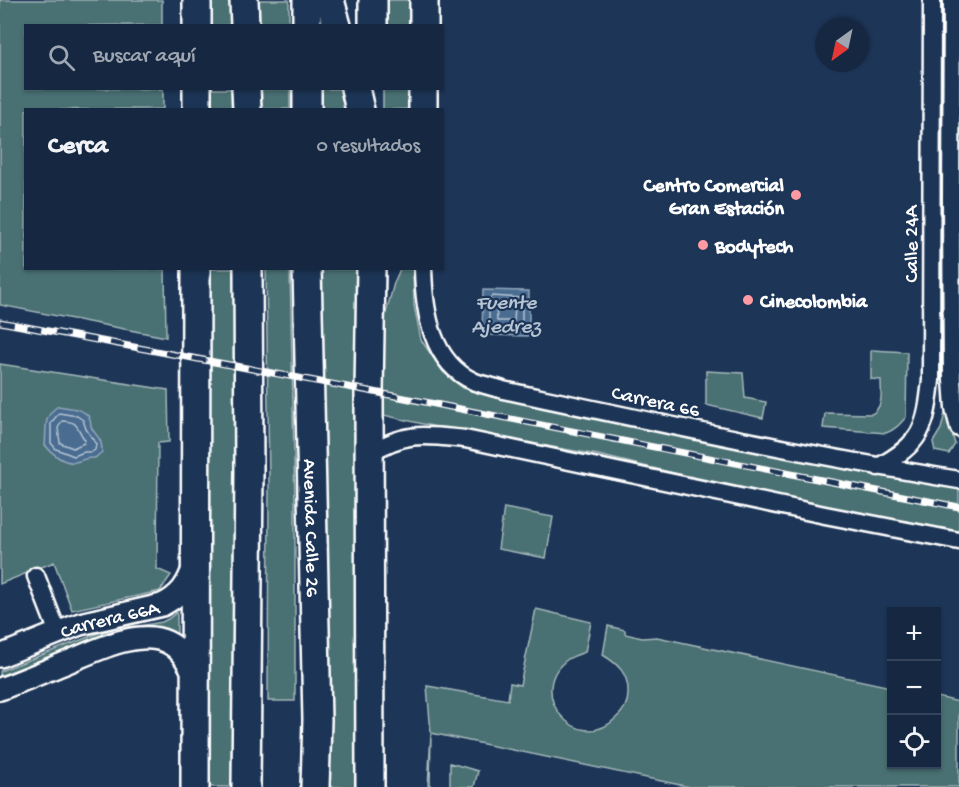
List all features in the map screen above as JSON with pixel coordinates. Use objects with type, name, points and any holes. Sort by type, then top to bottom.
[{"type":"main road","points":[[197,0],[197,24]]},
{"type":"main road","points":[[244,0],[245,24]]},
{"type":"main road","points":[[307,0],[307,24]]},
{"type":"main road","points":[[330,0],[336,24]]},
{"type":"main road","points":[[373,24],[374,0]]},
{"type":"main road","points":[[424,0],[424,24]]},
{"type":"main road","points":[[197,90],[197,108]]},
{"type":"main road","points":[[246,90],[247,108]]},
{"type":"main road","points":[[307,90],[307,108]]},
{"type":"main road","points":[[355,90],[360,108]]},
{"type":"main road","points":[[373,90],[373,108]]},
{"type":"main road","points":[[423,90],[423,108]]},
{"type":"main road","points":[[195,787],[196,270]]},
{"type":"main road","points":[[246,787],[248,270]]},
{"type":"main road","name":"Avenida Calle 26","points":[[307,270],[317,720],[315,787]]},
{"type":"main road","points":[[370,787],[371,270]]},
{"type":"main road","points":[[370,342],[379,304],[391,270]]},
{"type":"street","name":"Calle 24A","points":[[878,467],[908,447],[922,430],[928,410],[931,369],[932,0]]},
{"type":"street","name":"Calle 24A","points":[[952,0],[955,202],[952,379],[954,408],[959,428]]},
{"type":"street","name":"Carrera 66","points":[[423,270],[428,317],[437,346],[446,360],[475,382],[687,429],[878,467],[959,480]]},
{"type":"street","points":[[370,453],[398,438],[423,435],[465,439],[825,516],[959,541]]},
{"type":"street","name":"Carrera 66A","points":[[0,656],[80,624],[162,605],[181,593],[196,560]]},
{"type":"street","points":[[36,576],[58,633]]},
{"type":"street","name":"Carrera 66A","points":[[0,689],[111,645],[140,638],[167,642],[189,663],[196,678]]},
{"type":"green space","points":[[0,0],[162,0],[162,24],[24,24],[24,90],[163,90],[163,108],[24,108],[24,270],[165,270],[166,337],[0,305]]},
{"type":"green space","points":[[207,0],[234,0],[234,24],[206,24]]},
{"type":"green space","points":[[259,0],[289,0],[289,24],[259,24]]},
{"type":"green space","points":[[383,0],[414,0],[414,24],[383,24]]},
{"type":"green space","points":[[206,90],[235,90],[235,108],[206,108]]},
{"type":"green space","points":[[261,90],[290,90],[290,108],[261,108]]},
{"type":"green space","points":[[315,90],[345,90],[351,108],[315,108]]},
{"type":"green space","points":[[383,90],[414,90],[414,108],[383,108]]},
{"type":"green space","points":[[205,270],[237,270],[233,787],[202,787]]},
{"type":"green space","points":[[266,270],[290,270],[295,502],[295,701],[268,701],[269,480]]},
{"type":"green space","points":[[315,270],[362,270],[363,787],[325,787]]},
{"type":"green space","points":[[400,270],[413,270],[414,305],[421,340],[443,372],[463,388],[508,400],[698,440],[959,488],[959,532],[770,496],[598,455],[432,426],[379,414],[382,328]]},
{"type":"green space","points":[[871,350],[907,352],[906,417],[886,433],[823,428],[825,413],[872,414],[876,411],[881,399],[881,380],[871,379]]},
{"type":"green space","points":[[0,364],[168,390],[169,442],[158,443],[157,569],[171,575],[160,591],[72,610],[54,562],[0,584]]},
{"type":"green space","points":[[706,371],[743,373],[745,398],[766,402],[763,418],[706,405]]},
{"type":"green space","points":[[947,405],[948,421],[955,444],[949,454],[935,451],[933,442],[941,429]]},
{"type":"green space","points":[[504,508],[553,517],[546,558],[498,549]]},
{"type":"green space","points":[[536,609],[591,622],[585,652],[568,659],[556,672],[551,687],[553,702],[560,715],[572,725],[586,730],[601,728],[619,716],[628,697],[627,681],[622,670],[603,655],[608,626],[625,630],[625,634],[642,638],[657,637],[887,686],[887,769],[941,769],[941,698],[959,702],[959,787],[690,787],[431,733],[427,686],[508,700],[510,683],[520,685]]},
{"type":"green space","points":[[177,612],[177,640],[0,678],[0,671],[99,633],[162,622]]},
{"type":"green space","points":[[431,733],[430,787],[428,787]]},
{"type":"green space","points":[[450,763],[478,771],[474,787],[450,787]]},
{"type":"water","name":"Fuente Ajedrez","points":[[483,290],[529,291],[529,336],[482,335]]},
{"type":"water","points":[[58,406],[79,410],[89,417],[91,427],[102,447],[102,452],[95,458],[75,462],[62,460],[45,445],[47,419]]},
{"type":"railway","points":[[0,322],[369,391],[959,507]]},
{"type":"place","name":"Centro Comercial Gran Estación","points":[[796,195]]},
{"type":"place","name":"Bodytech","points":[[703,245]]},
{"type":"place","name":"Cinecolombia","points":[[748,300]]}]
